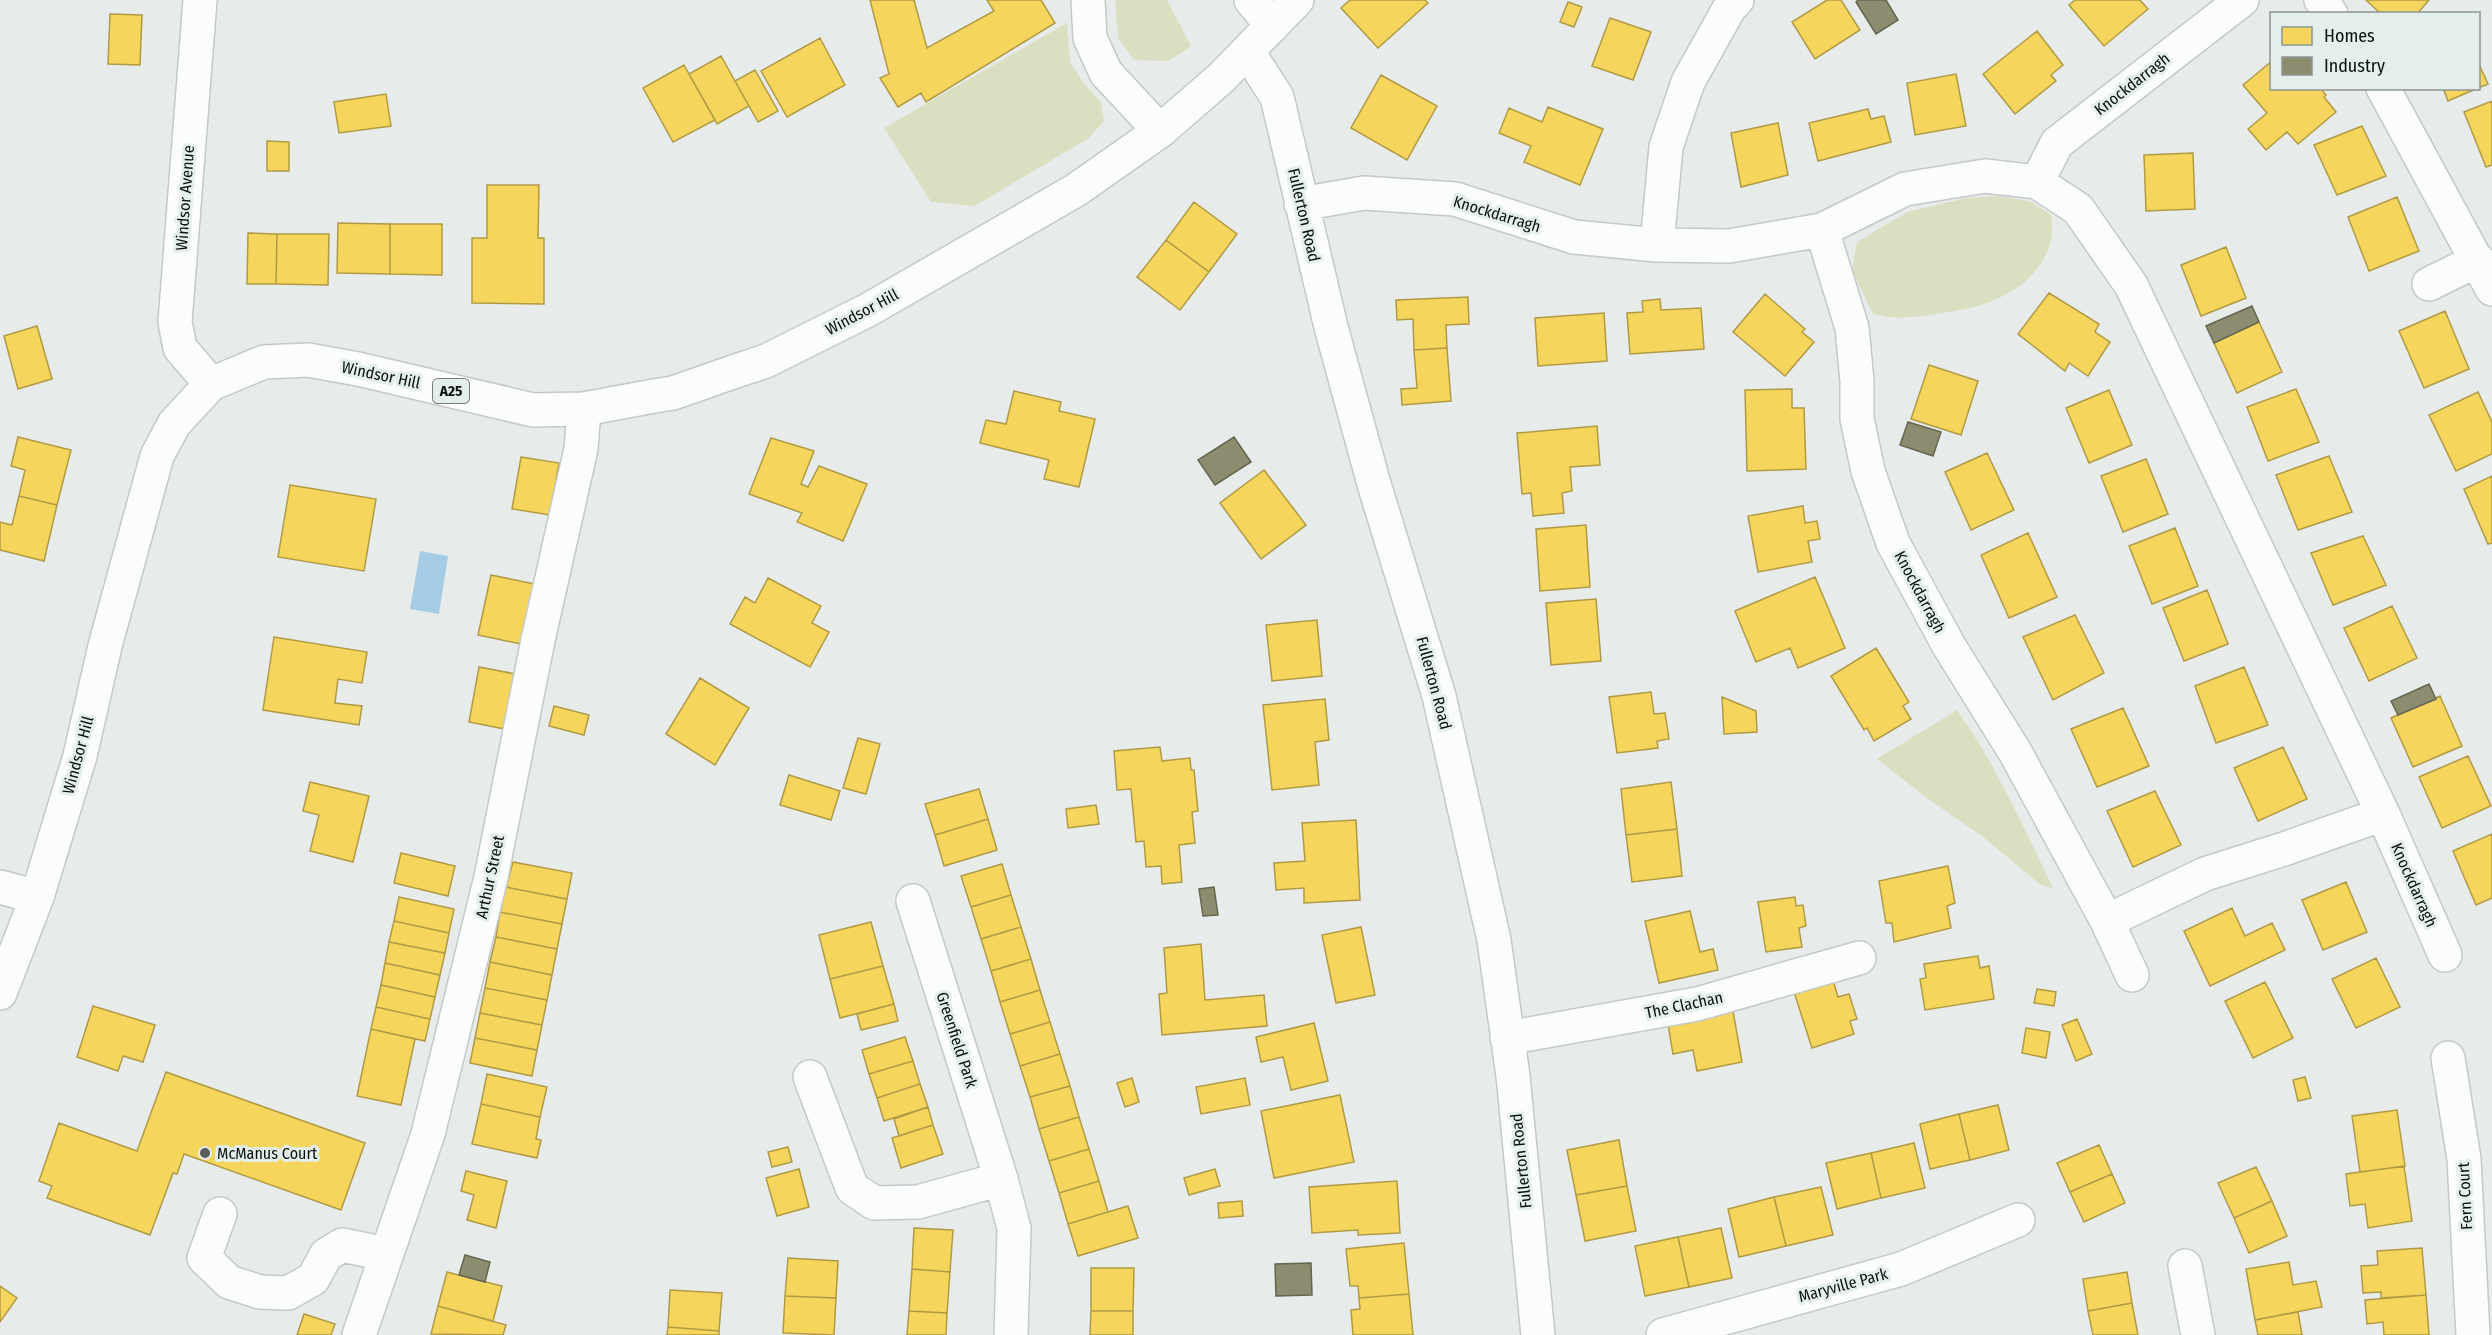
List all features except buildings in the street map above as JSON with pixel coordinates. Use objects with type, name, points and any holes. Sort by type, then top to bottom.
[{"type":"street","name":"Windsor Avenue","points":[[200,0],[175,322],[180,348],[212,384]]},
{"type":"street","points":[[1251,0],[1272,26]]},
{"type":"street","name":"A25","points":[[1248,52],[1297,0]]},
{"type":"street","points":[[1657,244],[1666,147],[1688,82],[1730,7],[1737,0]]},
{"type":"street","name":"Knockdarragh","points":[[2037,182],[2057,143],[2242,0]]},
{"type":"street","points":[[1088,4],[1090,38],[1106,73],[1160,131]]},
{"type":"street","name":"Windsor Hill","points":[[0,993],[37,897],[80,756],[105,646],[157,456],[174,424],[212,384],[264,362],[308,360],[358,369],[532,410],[584,409],[673,393],[766,361],[868,310],[1076,190],[1160,131],[1248,52]]},
{"type":"street","name":"Fullerton Road","points":[[1248,52],[1277,97],[1301,204],[1374,484],[1439,696],[1494,940],[1513,1076],[1538,1335]]},
{"type":"street","points":[[2384,90],[2485,274],[2429,284]]},
{"type":"street","name":"Knockdarragh","points":[[1301,204],[1364,193],[1455,199],[1574,237],[1657,244],[1729,246],[1822,230],[1905,189],[1985,176],[2037,182],[2078,209],[2131,285],[2383,814],[2445,955]]},
{"type":"street","name":"Knockdarragh","points":[[1822,230],[1852,328],[1857,381],[1857,419],[1868,471],[1893,543],[1949,646],[2015,752],[2107,921],[2132,975]]},
{"type":"street","name":"Arthur Street","points":[[359,1335],[428,1134],[491,877],[538,640],[581,449],[584,409]]},
{"type":"street","points":[[2107,921],[2205,874],[2383,814]]},
{"type":"street","points":[[0,887],[37,897]]},
{"type":"street","name":"Greenfield Park","points":[[913,901],[1014,1227],[1011,1335]]},
{"type":"street","name":"The Clachan","points":[[1507,1038],[1697,1004],[1859,958]]},
{"type":"street","name":"Fern Court","points":[[2448,1058],[2463,1159],[2472,1335]]},
{"type":"street","points":[[810,1077],[852,1188],[874,1203],[918,1202],[1001,1179]]},
{"type":"street","points":[[220,1214],[204,1258],[229,1282],[260,1292],[288,1293],[313,1280],[327,1255],[342,1245],[386,1254]]},
{"type":"street","name":"Maryville Park","points":[[1664,1335],[1901,1269],[2018,1220]]},
{"type":"street","points":[[2185,1266],[2198,1335]]},
{"type":"green space","points":[[1115,0],[1167,0],[1191,46],[1169,61],[1134,60],[1118,38]]},
{"type":"green space","points":[[1067,23],[1070,62],[1082,81],[1101,103],[1104,121],[1089,138],[975,206],[931,202],[884,128]]},
{"type":"green space","points":[[2000,196],[2032,202],[2051,215],[2052,234],[2049,246],[2032,275],[2021,285],[1995,300],[1966,309],[1905,317],[1873,314],[1852,271],[1857,242],[1907,212],[1966,198]]},
{"type":"green space","points":[[1957,710],[1997,775],[2053,888],[2041,885],[1982,836],[1931,801],[1877,759]]},
{"type":"water","points":[[420,551],[448,556],[439,614],[410,609]]},
{"type":"place","name":"McManus Court","points":[[205,1153]]}]
